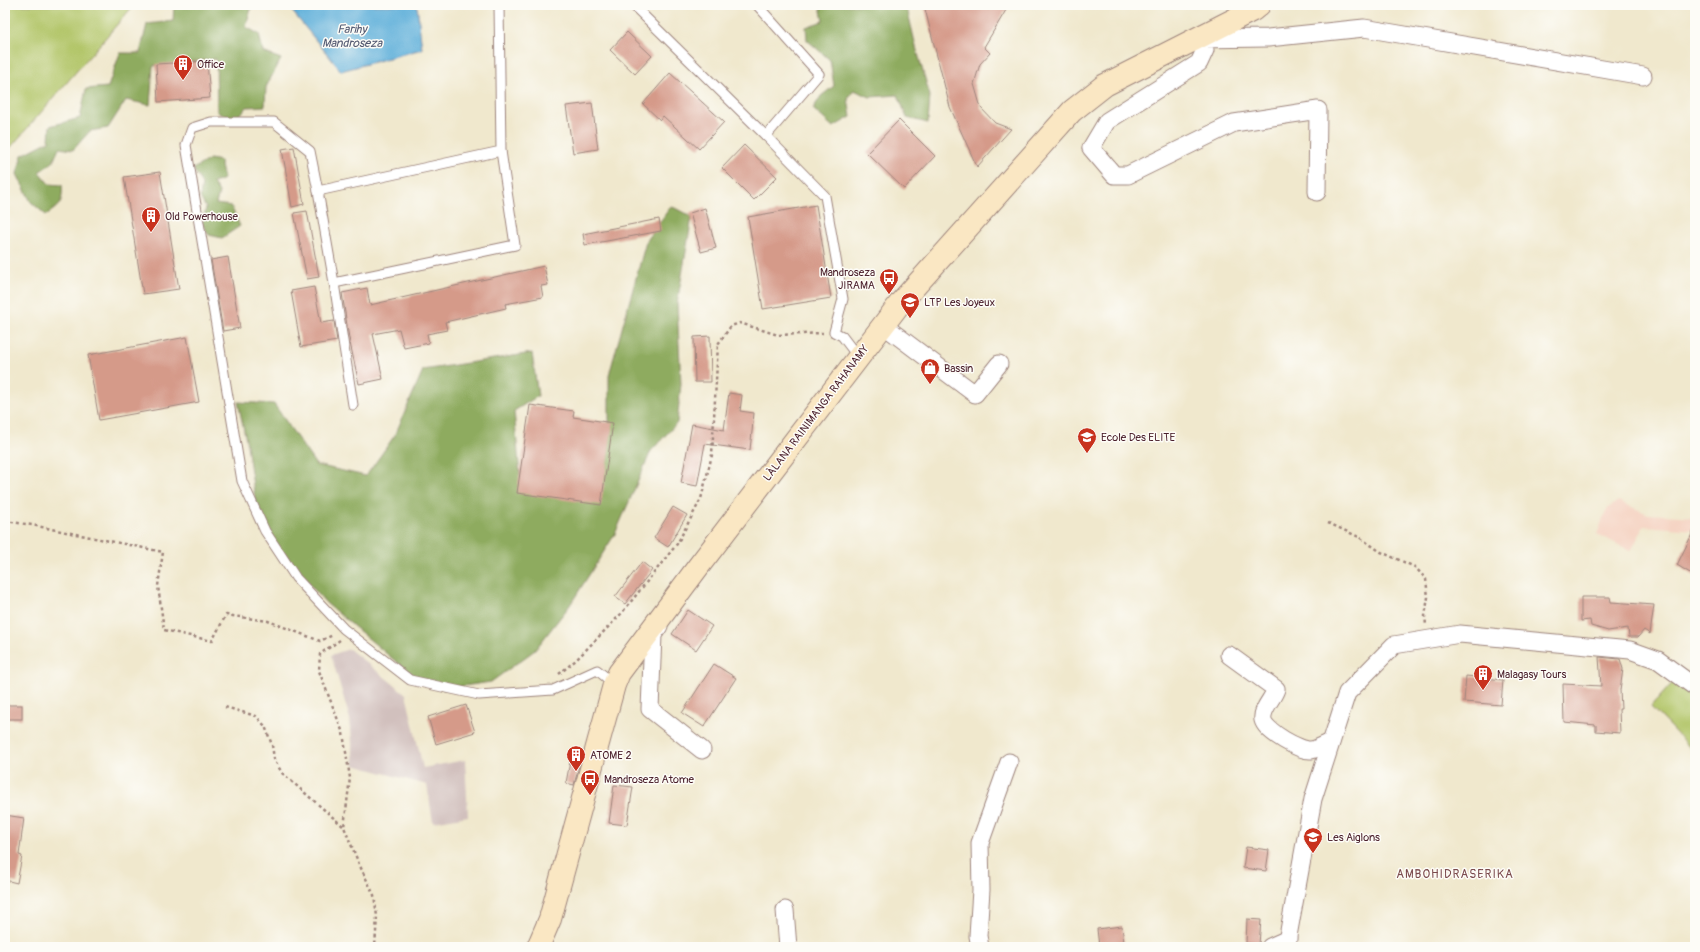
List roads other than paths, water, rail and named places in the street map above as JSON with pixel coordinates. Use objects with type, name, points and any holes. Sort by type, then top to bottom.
[{"type":"main road","name":"LÀLANA RAINIMANGA RAHANAMY","points":[[538,947],[550,919],[614,685],[619,673],[858,357],[901,302],[1072,111],[1105,86],[1260,5]]},
{"type":"street","points":[[1196,39],[1268,38],[1364,28],[1643,76]]},
{"type":"street","points":[[1196,39],[1205,50],[1199,63],[1107,121],[1091,148],[1114,175],[1128,175],[1234,123],[1318,110],[1318,192]]},
{"type":"street","points":[[883,325],[975,394],[1000,364]]},
{"type":"street","points":[[698,567],[653,635],[650,709],[702,750]]},
{"type":"street","points":[[1270,947],[1287,943],[1313,799],[1347,693],[1394,645],[1460,634],[1630,650],[1658,660],[1695,687]]},
{"type":"street","points":[[1229,655],[1276,689],[1264,712],[1263,720],[1279,738],[1301,748],[1311,750],[1331,742]]},
{"type":"street","points":[[980,947],[978,936],[981,890],[980,843],[1009,762]]},
{"type":"street","points":[[785,910],[788,947]]},
{"type":"lane","points":[[334,282],[516,245],[501,151],[499,5]]},
{"type":"lane","points":[[633,5],[825,196],[843,299],[834,332],[842,336],[858,357]]},
{"type":"lane","points":[[757,5],[819,74],[766,136]]},
{"type":"lane","points":[[352,405],[334,282],[310,151],[274,122],[211,122],[192,128],[186,145],[242,481],[265,531],[292,572],[346,631],[410,680],[479,695],[556,688],[597,670],[614,685]]},
{"type":"lane","points":[[318,191],[501,151]]},
{"type":"water","name":"Farihy Mandroseza","points":[[287,5],[417,5],[422,49],[341,71]]},
{"type":"place","name":"Office","points":[[183,81]]},
{"type":"place","name":"Old Powerhouse","points":[[151,233]]},
{"type":"place","name":"Mandroseza JIRAMA","points":[[889,295]]},
{"type":"place","name":"LTP Les Joyeux","points":[[910,319]]},
{"type":"place","name":"Bassin","points":[[930,385]]},
{"type":"place","name":"Ecole Des ELITE","points":[[1087,454]]},
{"type":"place","name":"Malagasy Tours","points":[[1483,691]]},
{"type":"place","name":"ATOME 2","points":[[576,772]]},
{"type":"place","name":"Mandroseza Atome","points":[[590,796]]},
{"type":"place","name":"Les Aiglons","points":[[1313,854]]},
{"type":"district","name":"AMBOHIDRASERIKA","points":[[1455,874]]}]
